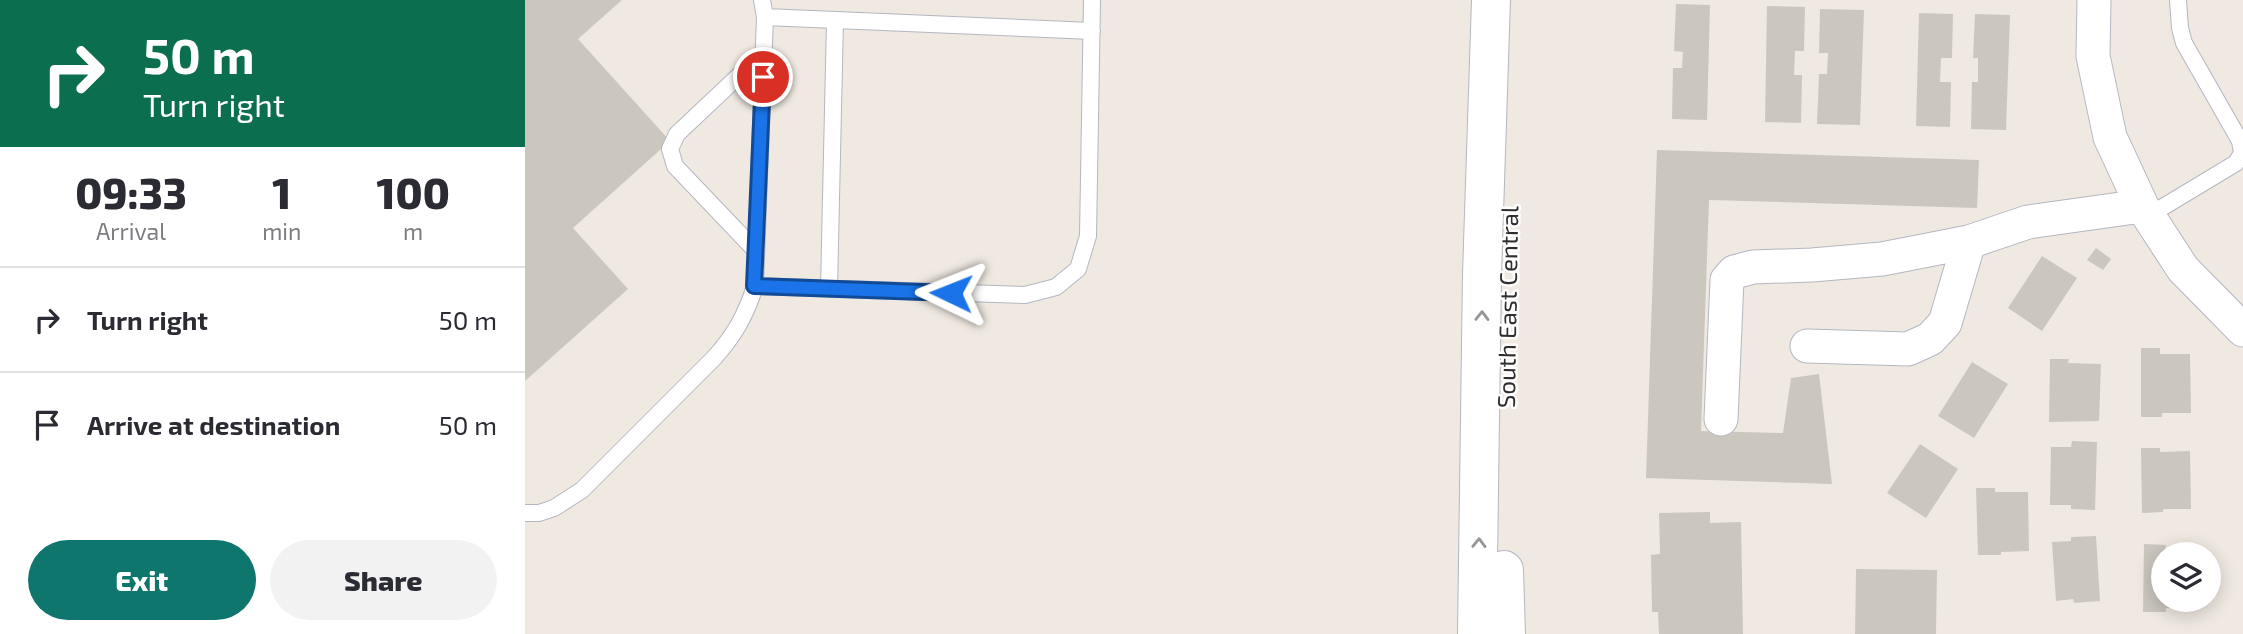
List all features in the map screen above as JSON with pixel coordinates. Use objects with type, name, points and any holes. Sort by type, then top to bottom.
[{"type":"street","name":"South East Central","points":[[1491,0],[1482,274],[1491,623]]},
{"type":"street","name":"South East Central","points":[[1491,623],[1510,0]]},
{"type":"street","points":[[2094,0],[2093,56],[2110,137],[2145,211],[2183,269],[2243,330]]},
{"type":"street","points":[[1721,419],[1727,280],[1734,272],[1753,267],[1812,265],[1882,258],[1969,242],[2028,222],[2145,211]]},
{"type":"street","points":[[1807,346],[1908,349],[1930,339],[1945,323],[1969,242]]},
{"type":"lane","points":[[525,513],[539,513],[554,508],[582,490],[730,340],[748,310],[754,286],[756,251],[765,18],[762,0]]},
{"type":"lane","points":[[754,286],[1025,295],[1056,287],[1078,269],[1088,236],[1092,0]]},
{"type":"lane","points":[[2145,211],[2236,163],[2242,153],[2239,141],[2184,44],[2178,0]]},
{"type":"lane","points":[[765,18],[1092,31]]},
{"type":"lane","points":[[829,289],[835,20]]},
{"type":"lane","points":[[756,251],[675,166],[670,149],[677,134],[764,52]]},
{"type":"building","points":[[525,0],[622,0],[578,39],[670,141],[573,228],[628,289],[525,381]]},
{"type":"building","points":[[1676,4],[1710,5],[1707,120],[1672,119],[1673,68],[1682,68],[1683,52],[1674,51]]},
{"type":"building","points":[[1767,6],[1805,7],[1804,51],[1795,51],[1794,75],[1802,75],[1801,123],[1765,122]]},
{"type":"building","points":[[1820,9],[1864,10],[1860,125],[1817,124],[1819,74],[1827,74],[1828,53],[1819,53]]},
{"type":"building","points":[[1919,13],[1953,14],[1952,58],[1941,58],[1940,82],[1951,82],[1950,127],[1916,126]]},
{"type":"building","points":[[1975,14],[2010,15],[2006,130],[1971,129],[1972,82],[1978,82],[1978,58],[1973,58]]},
{"type":"building","points":[[1657,150],[1979,160],[1977,208],[1709,200],[1701,431],[1783,433],[1791,378],[1819,374],[1832,484],[1646,478]]},
{"type":"building","points":[[2096,248],[2111,259],[2103,270],[2087,260]]},
{"type":"building","points":[[2042,256],[2077,278],[2042,331],[2008,308]]},
{"type":"building","points":[[2141,348],[2160,348],[2160,354],[2190,354],[2191,413],[2162,413],[2162,417],[2141,417]]},
{"type":"building","points":[[2050,359],[2069,359],[2068,363],[2101,364],[2099,421],[2049,422]]},
{"type":"building","points":[[1972,362],[2008,384],[1974,438],[1938,416]]},
{"type":"building","points":[[2072,441],[2097,442],[2095,510],[2071,509],[2071,505],[2050,505],[2051,447],[2071,447]]},
{"type":"building","points":[[1920,444],[1958,469],[1926,518],[1887,493]]},
{"type":"building","points":[[2141,448],[2160,448],[2160,452],[2190,451],[2191,509],[2163,509],[2163,512],[2142,513]]},
{"type":"building","points":[[1976,488],[1995,488],[1995,492],[2028,492],[2029,551],[1978,555]]},
{"type":"building","points":[[1710,512],[1710,523],[1741,522],[1743,634],[1659,634],[1658,612],[1652,612],[1651,555],[1660,554],[1659,513]]},
{"type":"building","points":[[2096,536],[2100,601],[2056,601],[2052,542],[2071,541],[2071,537]]},
{"type":"building","points":[[2144,544],[2151,544],[2151,612],[2143,612]]},
{"type":"building","points":[[1856,569],[1937,570],[1936,634],[1855,634]]},
{"type":"route","points":[[763,77],[754,286],[951,293]]}]
